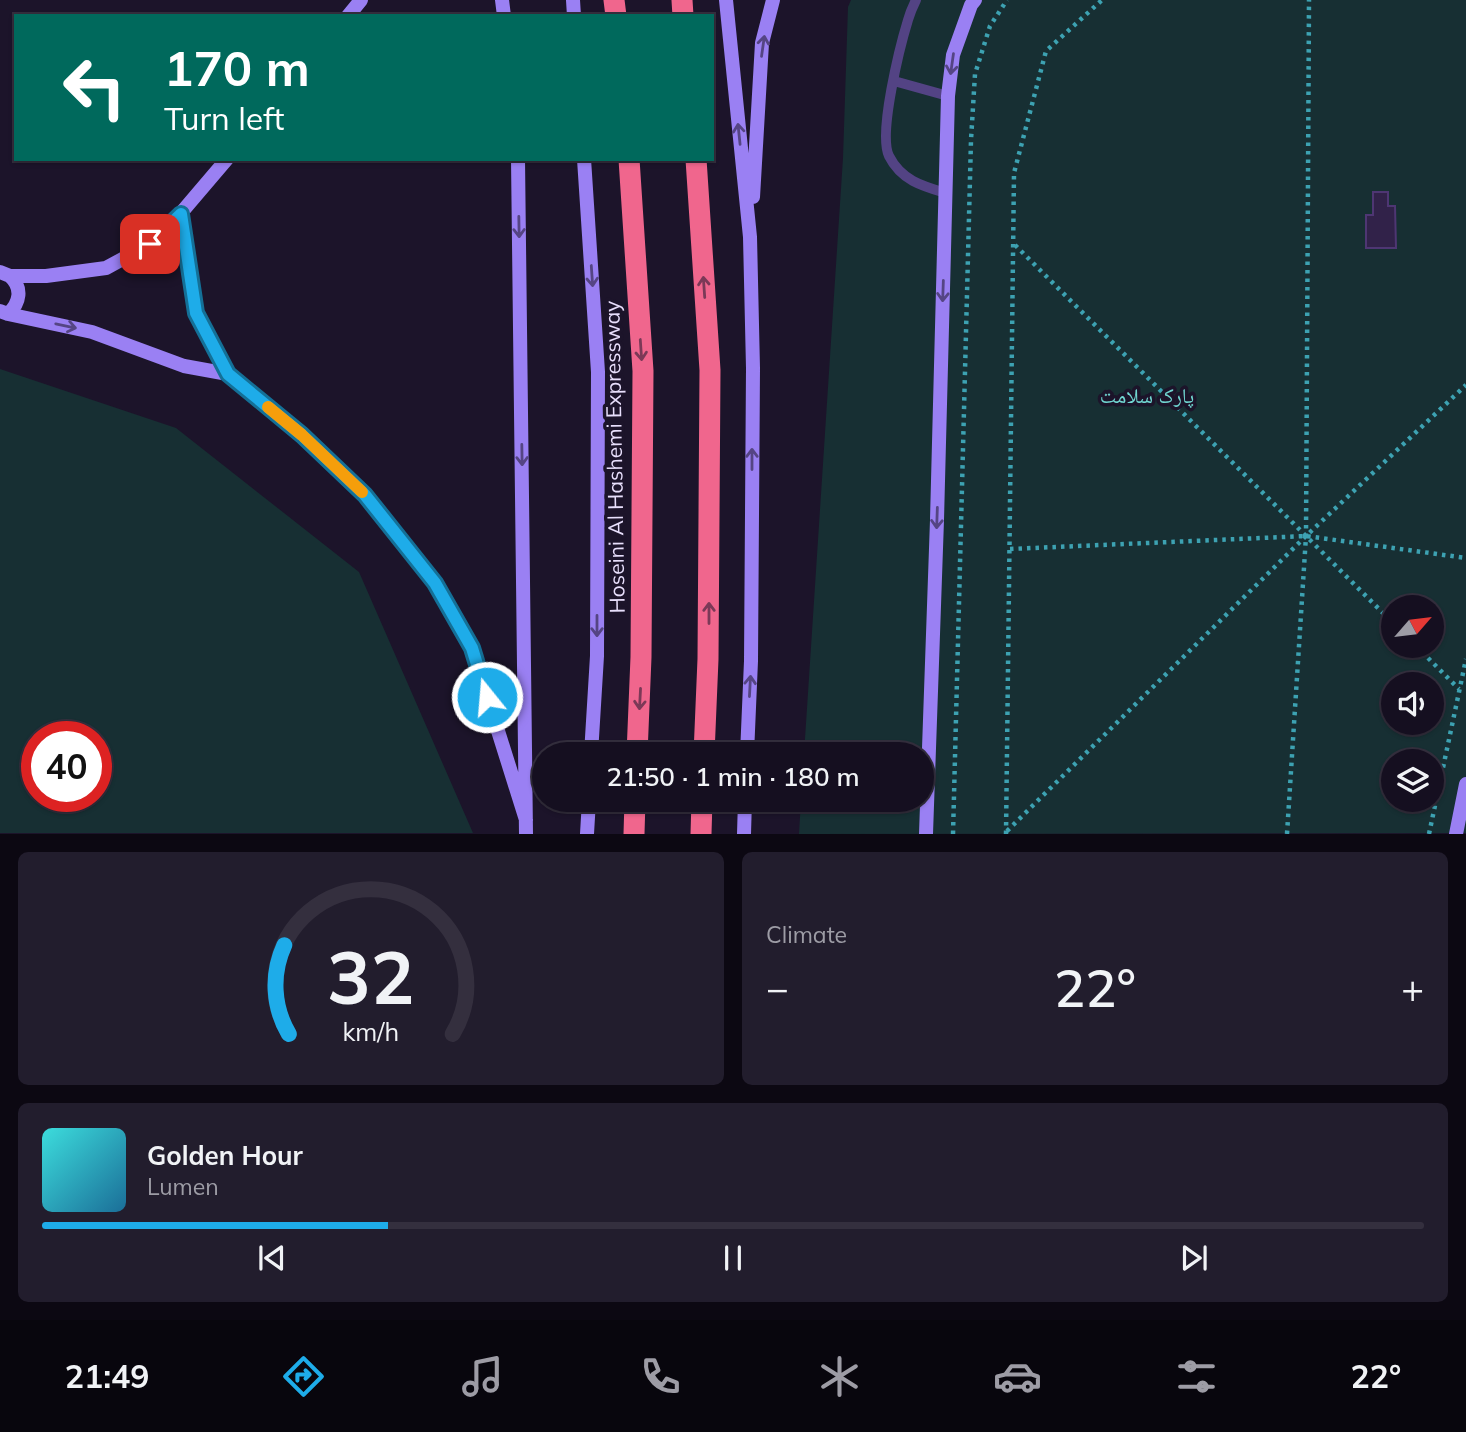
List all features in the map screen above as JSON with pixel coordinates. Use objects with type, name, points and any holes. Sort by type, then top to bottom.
[{"type":"highway","name":"Hoseini Al Hashemi Expressway","points":[[629,161],[643,371],[642,657],[638,742]]},
{"type":"highway","points":[[696,161],[710,370],[708,659],[705,742]]},
{"type":"highway","points":[[634,834],[635,812]]},
{"type":"highway","points":[[701,834],[702,812]]},
{"type":"street","points":[[350,14],[361,0]]},
{"type":"street","points":[[726,0],[750,237],[753,368],[752,619],[747,742]]},
{"type":"street","points":[[750,237],[762,44],[773,0]]},
{"type":"street","points":[[926,834],[948,96],[953,55],[975,0]]},
{"type":"street","points":[[5,274],[46,276],[106,268],[150,244],[181,214],[225,161]]},
{"type":"street","points":[[518,161],[526,827]]},
{"type":"street","points":[[584,161],[598,372],[597,656],[592,742]]},
{"type":"street","points":[[181,214],[196,313],[228,374],[302,435],[365,495],[435,583],[472,648],[526,827]]},
{"type":"street","points":[[4,313],[16,306],[18,291],[17,282],[5,274]]},
{"type":"street","points":[[4,313],[92,332],[184,366],[228,374]]},
{"type":"street","points":[[1456,834],[1466,784]]},
{"type":"street","points":[[587,834],[588,812]]},
{"type":"street","points":[[744,834],[745,812]]},
{"type":"lane","points":[[916,0],[909,17],[894,81],[885,132],[888,154],[900,173],[917,185],[946,193]]},
{"type":"lane","points":[[894,81],[948,96]]},
{"type":"path","points":[[953,834],[974,87],[975,74],[990,26],[1007,0]]},
{"type":"path","points":[[1006,833],[1014,173],[1046,51],[1102,0]]},
{"type":"path","points":[[1287,834],[1306,536],[1309,0]]},
{"type":"path","points":[[1014,244],[1381,611]]},
{"type":"path","points":[[1006,833],[1306,536],[1466,385]]},
{"type":"path","points":[[1010,549],[1306,536],[1466,558]]},
{"type":"path","points":[[1428,658],[1460,689]]},
{"type":"path","points":[[1429,834],[1466,659]]},
{"type":"green space","name":"پارک سلامت","points":[[851,0],[1466,0],[1466,833],[799,834],[800,812],[934,812],[934,742],[805,742],[843,158],[848,7]]},
{"type":"green space","points":[[0,369],[176,428],[359,572],[473,833],[0,833]]},
{"type":"building","points":[[1373,192],[1388,192],[1388,206],[1395,206],[1396,248],[1366,248],[1366,215],[1373,215]]},
{"type":"slow traffic","points":[[268,407],[362,492]]},
{"type":"route","points":[[150,244],[181,214],[196,313],[228,374],[302,435],[365,495],[435,583],[472,648],[487,697]]}]
